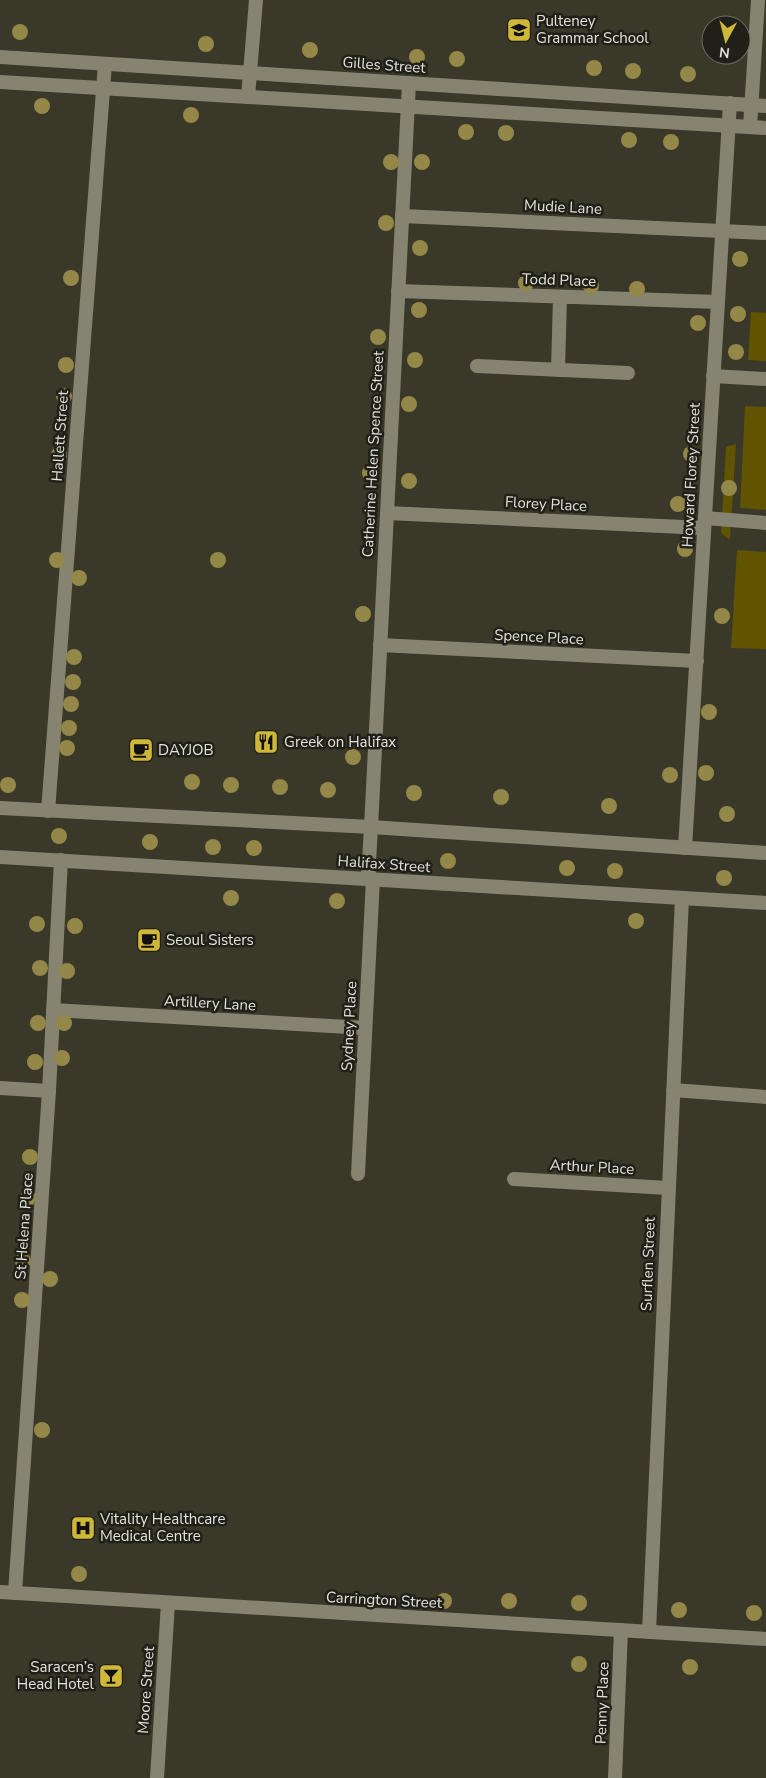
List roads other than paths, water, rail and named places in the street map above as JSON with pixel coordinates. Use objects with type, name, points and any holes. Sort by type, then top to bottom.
[{"type":"street","points":[[248,97],[256,0]]},
{"type":"street","points":[[750,127],[758,0]]},
{"type":"street","name":"Gilles Street","points":[[0,57],[766,106]]},
{"type":"street","name":"Hallett Street","points":[[48,811],[106,64]]},
{"type":"street","points":[[0,82],[766,128]]},
{"type":"street","name":"Catherine Helen Spence Street","points":[[371,828],[409,83]]},
{"type":"street","name":"Howard Florey Street","points":[[685,848],[730,103]]},
{"type":"street","name":"Mudie Lane","points":[[402,216],[766,233]]},
{"type":"street","name":"Todd Place","points":[[398,291],[718,302]]},
{"type":"street","points":[[558,370],[560,297]]},
{"type":"street","points":[[477,366],[628,373]]},
{"type":"street","points":[[714,376],[766,379]]},
{"type":"street","name":"Florey Place","points":[[387,513],[705,523],[766,523]]},
{"type":"street","name":"Spence Place","points":[[380,645],[696,661]]},
{"type":"street","points":[[0,808],[371,828],[766,853]]},
{"type":"street","name":"Sydney Place","points":[[358,1174],[366,1028],[371,828]]},
{"type":"street","name":"Halifax Street","points":[[0,857],[766,903]]},
{"type":"street","name":"St Helena Place","points":[[16,1593],[49,1091],[61,860]]},
{"type":"street","name":"Surflen Street","points":[[649,1632],[682,898]]},
{"type":"street","name":"Artillery Lane","points":[[53,1010],[366,1028]]},
{"type":"street","points":[[0,1088],[49,1091]]},
{"type":"street","points":[[673,1090],[766,1097]]},
{"type":"street","name":"Arthur Place","points":[[514,1179],[668,1188]]},
{"type":"street","name":"Carrington Street","points":[[0,1592],[766,1639]]},
{"type":"street","name":"Moore Street","points":[[156,1778],[168,1603]]},
{"type":"street","name":"Penny Place","points":[[615,1778],[621,1630]]},
{"type":"place","name":"Pulteney Grammar School","points":[[519,30]]},
{"type":"place","name":"Greek on Halifax","points":[[266,742]]},
{"type":"place","name":"DAYJOB","points":[[141,750]]},
{"type":"place","name":"Seoul Sisters","points":[[149,940]]},
{"type":"place","name":"Vitality Healthcare Medical Centre","points":[[83,1528]]},
{"type":"place","name":"Saracen’s Head Hotel","points":[[111,1676]]}]
